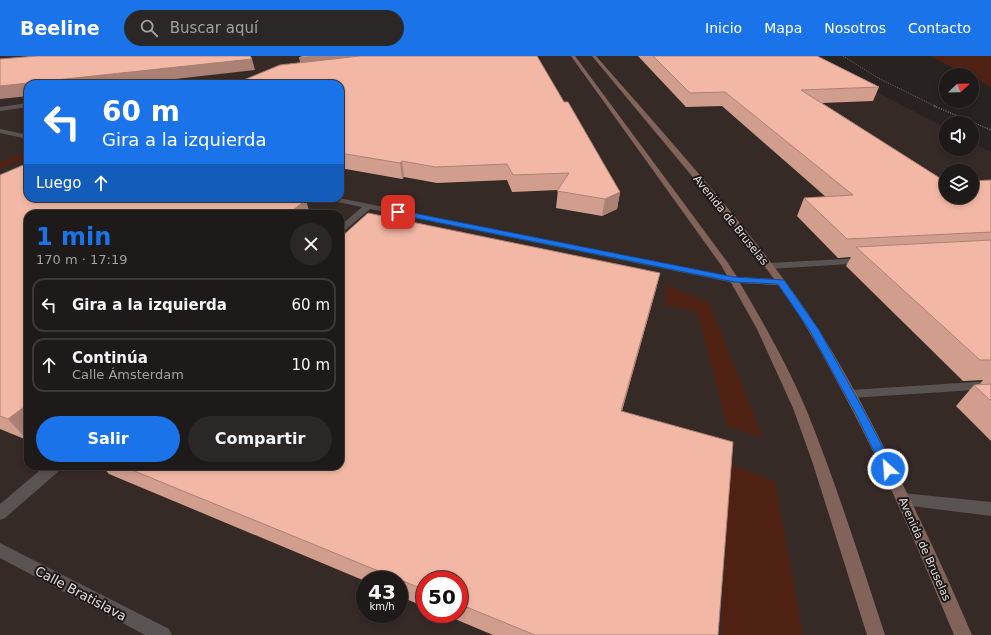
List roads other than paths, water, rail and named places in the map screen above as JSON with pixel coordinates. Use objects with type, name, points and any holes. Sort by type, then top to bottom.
[{"type":"main road","points":[[573,56],[708,241],[734,280],[762,329],[799,408],[840,522],[876,635]]},
{"type":"main road","name":"Avenida de Bruselas","points":[[594,56],[749,239],[814,330],[850,394],[903,499],[921,536],[963,635]]},
{"type":"main road","points":[[734,280],[781,282]]},
{"type":"street","points":[[241,80],[262,78]]},
{"type":"street","points":[[0,109],[24,106]]},
{"type":"street","points":[[0,131],[24,136]]},
{"type":"street","points":[[344,201],[734,280]]},
{"type":"street","points":[[344,227],[368,206]]},
{"type":"street","points":[[769,266],[874,260]]},
{"type":"street","points":[[850,394],[991,385]]},
{"type":"street","points":[[0,513],[50,470]]},
{"type":"street","points":[[903,499],[991,509]]},
{"type":"street","name":"Calle Bratislava","points":[[0,550],[163,635]]}]
